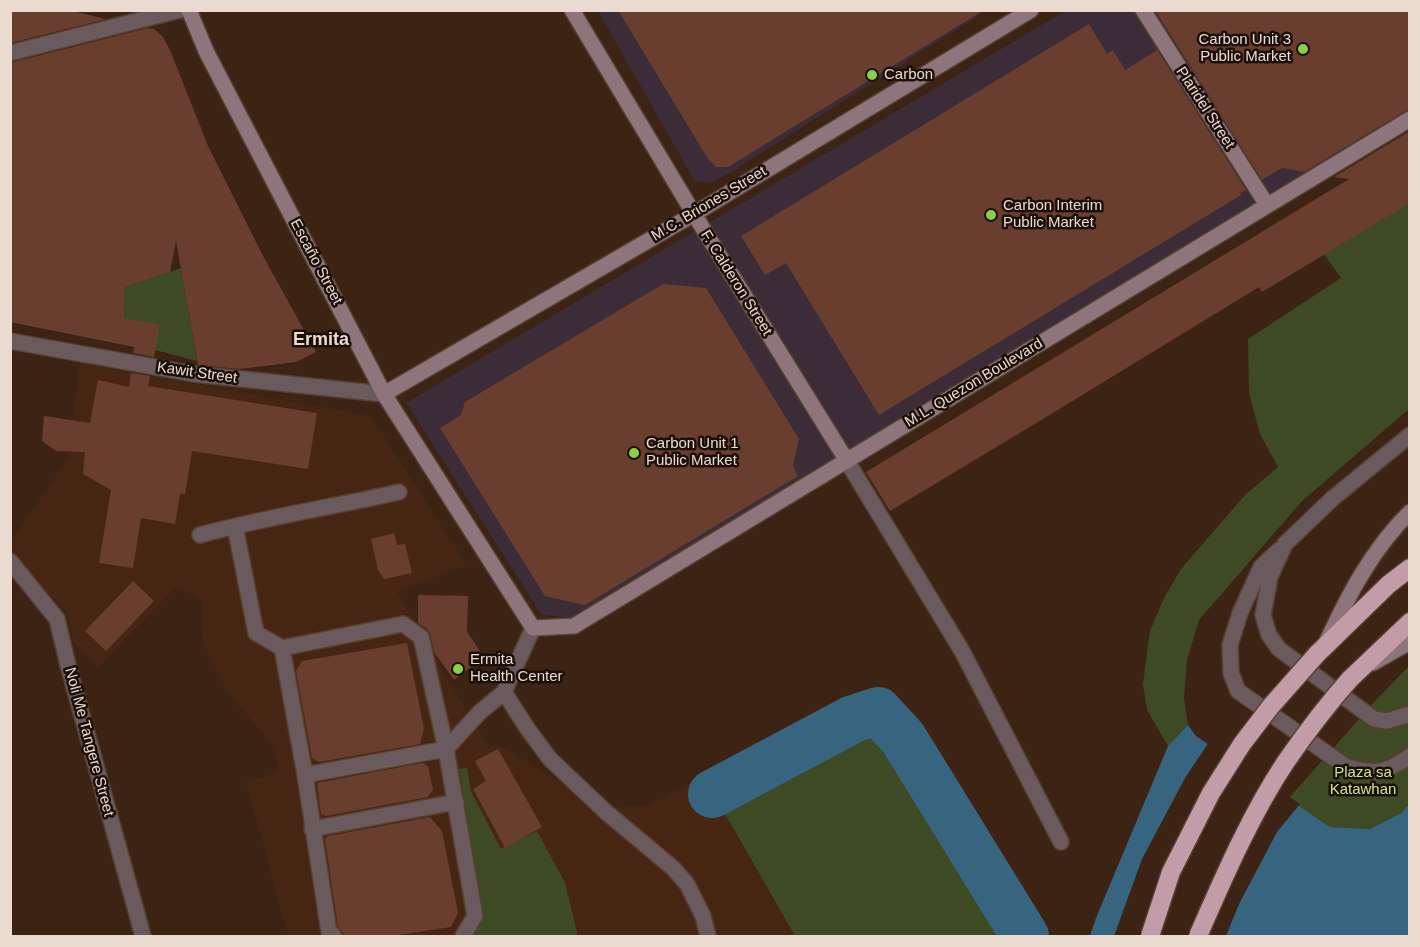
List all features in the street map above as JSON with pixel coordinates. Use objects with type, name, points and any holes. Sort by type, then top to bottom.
[{"type":"highway","points":[[1150,936],[1171,872],[1211,794],[1242,744],[1271,706],[1320,651],[1389,584],[1410,568]]},
{"type":"highway","points":[[1198,936],[1250,825],[1284,765],[1324,709],[1354,676],[1410,622]]},
{"type":"street","points":[[10,52],[180,10]]},
{"type":"street","name":"Escaño Street","points":[[189,10],[206,51],[384,394],[533,628]]},
{"type":"street","name":"F. Calderon Street","points":[[572,10],[694,214],[847,461]]},
{"type":"street","name":"M.C. Briones Street","points":[[384,394],[694,214],[1031,10]]},
{"type":"street","name":"Plaridel Street","points":[[1143,10],[1267,205]]},
{"type":"street","name":"M.L. Quezon Boulevard","points":[[533,628],[574,626],[1410,119]]},
{"type":"street","name":"Kawit Street","points":[[10,342],[194,374],[384,394]]},
{"type":"street","points":[[1410,435],[1333,498],[1261,567],[1240,613],[1230,645],[1232,673],[1238,691],[1345,765],[1361,771],[1377,772],[1400,763],[1410,756]]},
{"type":"street","points":[[847,461],[962,651],[1061,842]]},
{"type":"street","points":[[200,536],[235,526],[399,492]]},
{"type":"street","points":[[1320,651],[1344,603],[1372,557],[1410,512]]},
{"type":"street","points":[[235,526],[256,633],[282,648],[403,624],[421,637],[446,749],[475,916],[463,936]]},
{"type":"street","points":[[1285,544],[1270,577],[1263,615],[1269,635],[1279,649],[1374,719],[1386,721],[1410,714]]},
{"type":"street","name":"Noli Me Tangere Street","points":[[10,561],[57,619],[143,936]]},
{"type":"street","points":[[304,775],[446,749],[479,712],[504,692],[533,628]]},
{"type":"street","points":[[1354,676],[1410,642]]},
{"type":"street","points":[[282,648],[329,932],[334,936]]},
{"type":"street","points":[[504,692],[550,759],[606,813],[673,868],[687,884],[703,916],[708,936]]},
{"type":"street","points":[[312,829],[456,802]]},
{"type":"shaded area","points":[[598,11],[986,11],[711,183],[694,180]]},
{"type":"shaded area","points":[[1065,11],[1409,11],[1409,114],[578,618],[542,615],[406,403]]},
{"type":"shaded area","points":[[80,363],[371,416],[467,565],[397,592],[489,749],[498,745],[606,808],[649,805],[703,776],[795,936],[288,936],[246,781],[279,772],[275,748],[228,692],[203,644],[202,600],[176,587],[98,668],[74,643],[65,611],[11,552],[11,541],[68,458]]},
{"type":"green space","points":[[1409,203],[1409,409],[1302,501],[1199,620],[1187,660],[1184,698],[1188,725],[1168,746],[1147,710],[1143,684],[1150,631],[1165,596],[1181,569],[1245,495],[1278,467],[1260,434],[1249,393],[1248,339],[1341,278],[1324,254]]},
{"type":"green space","points":[[181,268],[197,361],[155,350],[124,318],[125,287]]},
{"type":"green space","name":"Plaza sa Katawhan","points":[[1409,666],[1409,804],[1401,813],[1370,829],[1330,827],[1288,799],[1376,700]]},
{"type":"green space","points":[[879,721],[1014,936],[795,936],[717,800]]},
{"type":"green space","points":[[467,768],[471,791],[501,849],[537,831],[565,883],[578,936],[474,936],[482,919],[459,769]]},
{"type":"water","points":[[1188,725],[1196,736],[1330,827],[1370,829],[1401,813],[1409,804],[1409,936],[1090,936],[1168,746]]},
{"type":"pier","points":[[1209,742],[1300,804],[1277,832],[1240,902],[1226,936],[1114,936],[1142,859],[1185,778]]},
{"type":"building","points":[[10,10],[68,10],[106,19],[10,43]]},
{"type":"building","points":[[618,10],[984,10],[728,167],[716,167],[708,159]]},
{"type":"building","name":"Carbon Unit 3 Public Market","points":[[1155,10],[1410,10],[1410,109],[1304,172],[1282,168],[1262,180]]},
{"type":"building","name":"Carbon Interim Public Market","points":[[1089,24],[1107,54],[1113,50],[1125,70],[1157,50],[1246,190],[879,415],[786,263],[765,275],[741,236]]},
{"type":"building","points":[[148,28],[154,29],[163,37],[170,50],[208,146],[262,254],[316,352],[296,362],[240,369],[198,365],[176,241],[170,272],[125,287],[124,318],[160,325],[154,357],[133,353],[134,347],[10,322],[10,63]]},
{"type":"building","points":[[1410,131],[1410,203],[1262,292],[1259,287],[890,511],[866,472],[1349,179],[1334,177]]},
{"type":"building","name":"Carbon Unit 1 Public Market","points":[[663,284],[706,288],[799,439],[793,466],[798,476],[585,605],[545,596],[440,428],[461,415],[465,402]]},
{"type":"building","points":[[131,373],[150,376],[148,386],[317,413],[308,469],[192,451],[185,494],[180,494],[175,524],[141,518],[133,568],[99,563],[111,490],[83,474],[85,452],[56,451],[42,441],[44,416],[90,423],[98,380],[129,387]]},
{"type":"building","points":[[394,533],[397,545],[405,544],[412,573],[384,579],[378,570],[371,539]]},
{"type":"building","points":[[133,581],[154,601],[106,651],[85,631]]},
{"type":"building","points":[[418,595],[468,596],[467,632],[484,657],[454,680],[434,652],[427,629],[418,623]]},
{"type":"building","points":[[407,643],[424,729],[420,744],[319,762],[312,758],[296,671],[302,661]]},
{"type":"building","points":[[498,749],[542,827],[505,848],[473,789],[486,781],[475,761]]},
{"type":"building","points":[[422,763],[428,766],[433,790],[428,797],[326,816],[321,814],[317,783]]},
{"type":"building","points":[[430,817],[442,831],[458,913],[451,927],[392,936],[344,936],[338,927],[325,839],[328,836]]},
{"type":"waterway","points":[[712,794],[853,719],[878,711],[903,738],[1025,936]]},
{"type":"place","name":"Carbon Unit 3 Public Market","points":[[1303,49]]},
{"type":"place","name":"Carbon","points":[[872,75]]},
{"type":"place","name":"Carbon Interim Public Market","points":[[991,215]]},
{"type":"place","name":"Carbon Unit 1 Public Market","points":[[634,453]]},
{"type":"place","name":"Ermita Health Center","points":[[458,669]]},
{"type":"district","name":"Ermita","points":[[321,340]]}]
